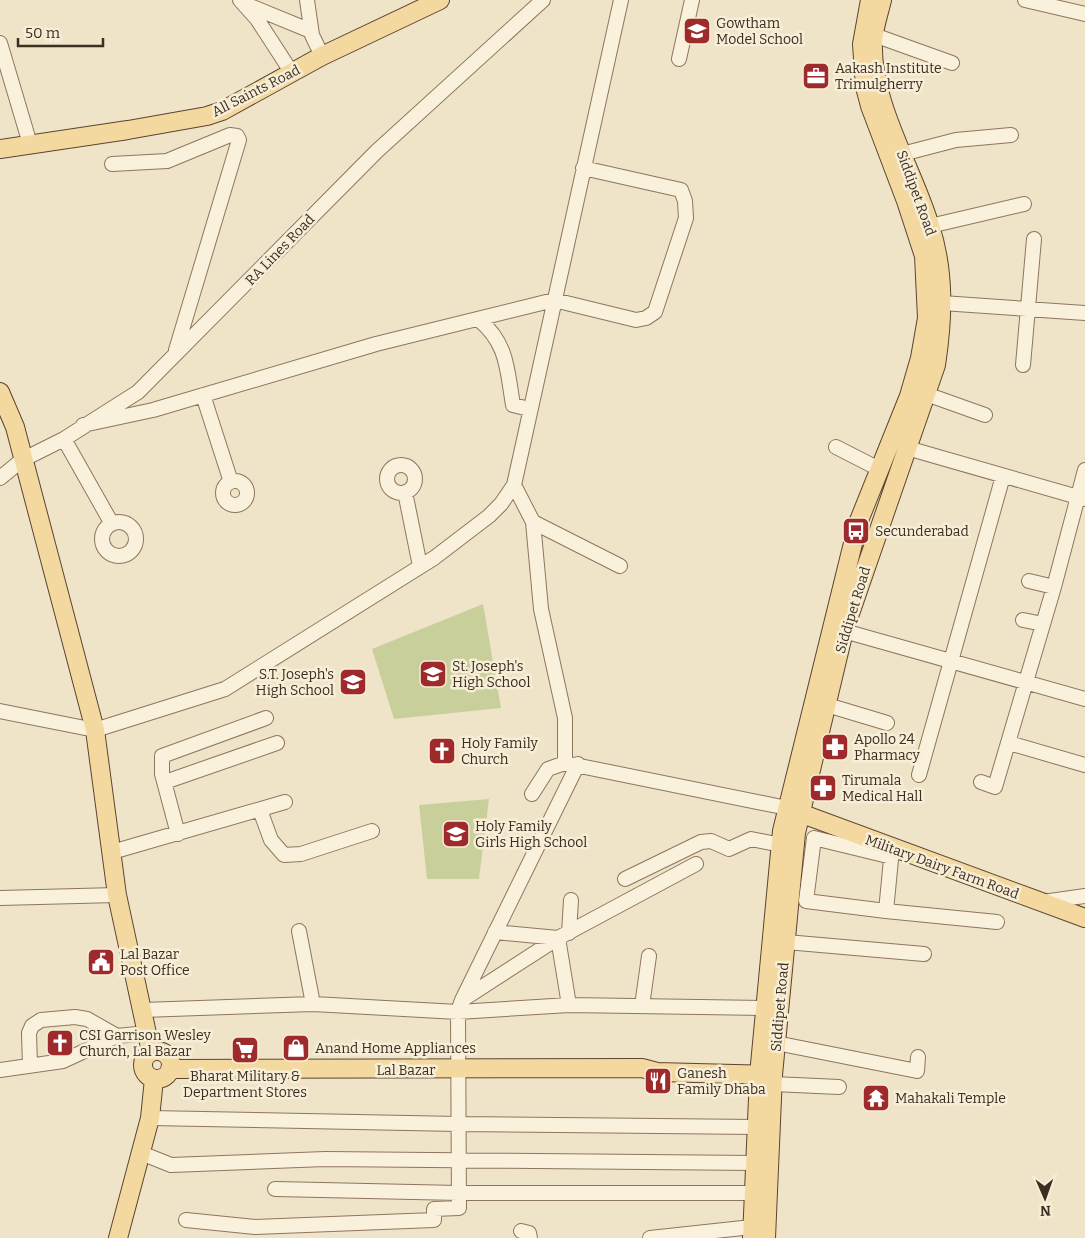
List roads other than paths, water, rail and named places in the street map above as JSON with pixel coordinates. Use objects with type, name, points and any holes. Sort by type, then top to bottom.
[{"type":"main road","name":"All Saints Road","points":[[0,149],[206,116],[222,111],[322,56],[440,0]]},
{"type":"main road","name":"Siddipet Road","points":[[752,1232],[757,1127],[776,1043],[786,942],[796,833],[793,811],[858,523],[908,396],[920,358],[927,318],[927,285],[924,256],[906,201],[870,106],[865,87],[862,44],[870,0]]},
{"type":"main road","name":"Siddipet Road","points":[[766,1238],[768,1073],[765,1008],[781,845],[827,705],[844,631],[936,365],[942,327],[941,273],[930,226],[880,92],[874,51],[874,35],[882,0]]},
{"type":"main road","points":[[0,392],[15,427],[22,460],[95,730],[117,895],[151,1052]]},
{"type":"main road","name":"Military Dairy Farm Road","points":[[793,811],[892,853],[1085,918]]},
{"type":"main road","points":[[151,1052],[159,1052],[166,1055],[170,1062],[170,1069],[166,1076],[154,1078],[145,1072],[143,1065],[145,1057],[151,1052]]},
{"type":"main road","name":"Lal Bazar","points":[[170,1069],[458,1070],[642,1068],[657,1072],[768,1073]]},
{"type":"main road","points":[[118,1238],[150,1118],[154,1078]]},
{"type":"street","points":[[307,0],[311,31],[322,56]]},
{"type":"street","name":"RA Lines Road","points":[[0,478],[22,460],[64,439],[83,425],[138,392],[384,145],[543,0]]},
{"type":"street","points":[[0,711],[95,730],[224,688],[420,566],[488,516],[501,504],[514,484],[621,0]]},
{"type":"street","points":[[679,59],[692,0]]},
{"type":"street","points":[[1025,0],[1085,14]]},
{"type":"street","points":[[240,1],[311,31]]},
{"type":"street","points":[[240,1],[257,19],[292,74]]},
{"type":"street","points":[[874,35],[952,63]]},
{"type":"street","points":[[0,43],[30,144]]},
{"type":"street","points":[[112,164],[167,161],[230,135],[236,136],[239,140],[175,354]]},
{"type":"street","points":[[902,154],[956,140],[1012,135]]},
{"type":"street","points":[[83,425],[153,410],[376,344],[554,300],[636,320],[646,318],[655,312],[686,218],[686,201],[680,190],[583,168]]},
{"type":"street","points":[[930,226],[1024,204]]},
{"type":"street","points":[[1023,364],[1034,239]]},
{"type":"street","points":[[942,303],[1085,313]]},
{"type":"street","points":[[478,319],[490,329],[502,347],[513,405],[530,409]]},
{"type":"street","points":[[926,394],[985,415]]},
{"type":"street","points":[[203,396],[231,482]]},
{"type":"street","points":[[64,439],[112,524]]},
{"type":"street","points":[[836,447],[879,469]]},
{"type":"street","points":[[907,448],[1081,498]]},
{"type":"street","points":[[981,782],[995,787],[1081,498],[1085,470]]},
{"type":"street","points":[[920,775],[1002,476]]},
{"type":"street","points":[[186,1220],[255,1227],[434,1220],[434,1209],[459,1208],[458,1070],[460,1006],[571,764],[565,718],[541,609],[533,522],[514,484]]},
{"type":"street","points":[[405,492],[420,566]]},
{"type":"street","points":[[533,522],[620,566]]},
{"type":"street","points":[[1029,581],[1054,587]]},
{"type":"street","points":[[1023,620],[1043,624]]},
{"type":"street","points":[[844,631],[1085,699]]},
{"type":"street","points":[[827,705],[887,724]]},
{"type":"street","points":[[178,834],[160,762],[162,756],[266,718]]},
{"type":"street","points":[[165,782],[276,743]]},
{"type":"street","points":[[1009,743],[1085,765]]},
{"type":"street","points":[[532,794],[548,769],[571,764],[793,811]]},
{"type":"street","points":[[112,852],[285,802]]},
{"type":"street","points":[[260,810],[271,840],[284,855],[301,854],[372,831]]},
{"type":"street","points":[[886,911],[892,853],[814,838],[806,901],[886,911],[997,922]]},
{"type":"street","points":[[625,879],[701,842],[711,841],[729,849],[751,839],[781,845]]},
{"type":"street","points":[[460,1006],[564,936],[696,864]]},
{"type":"street","points":[[0,898],[117,895]]},
{"type":"street","points":[[1040,903],[1085,896]]},
{"type":"street","points":[[568,1005],[564,936],[571,900]]},
{"type":"street","points":[[299,932],[313,1004]]},
{"type":"street","points":[[495,932],[564,936]]},
{"type":"street","points":[[786,942],[924,954]]},
{"type":"street","points":[[642,1006],[649,956]]},
{"type":"street","points":[[143,1010],[313,1004],[765,1008]]},
{"type":"street","points":[[30,1066],[29,1033],[32,1026],[41,1020],[75,1017],[87,1019],[117,1036]]},
{"type":"street","points":[[0,1070],[63,1061],[117,1036],[147,1033]]},
{"type":"street","points":[[776,1043],[917,1070],[918,1056]]},
{"type":"street","points":[[768,1073],[839,1087]]},
{"type":"street","points":[[150,1118],[757,1127]]},
{"type":"street","points":[[141,1153],[171,1165],[325,1159],[755,1163]]},
{"type":"street","points":[[276,1189],[459,1193],[754,1193]]},
{"type":"street","points":[[650,1238],[752,1232]]},
{"type":"place","name":"Gowtham Model School","points":[[697,31]]},
{"type":"place","name":"Aakash Institute Trimulgherry","points":[[816,76]]},
{"type":"place","name":"Secunderabad","points":[[856,531]]},
{"type":"place","name":"St. Joseph's High School","points":[[433,674]]},
{"type":"place","name":"S.T. Joseph's High School","points":[[353,682]]},
{"type":"place","name":"Apollo 24 Pharmacy","points":[[835,747]]},
{"type":"place","name":"Holy Family Church","points":[[442,751]]},
{"type":"place","name":"Tirumala Medical Hall","points":[[823,788]]},
{"type":"place","name":"Holy Family Girls High School","points":[[456,834]]},
{"type":"place","name":"Lal Bazar Post Office","points":[[101,962]]},
{"type":"place","name":"CSI Garrison Wesley Church, Lal Bazar","points":[[60,1043]]},
{"type":"place","name":"Anand Home Appliances","points":[[296,1048]]},
{"type":"place","name":"Bharat Military & Department Stores","points":[[245,1050]]},
{"type":"place","name":"Ganesh Family Dhaba","points":[[658,1081]]},
{"type":"place","name":"Mahakali Temple","points":[[876,1098]]}]
